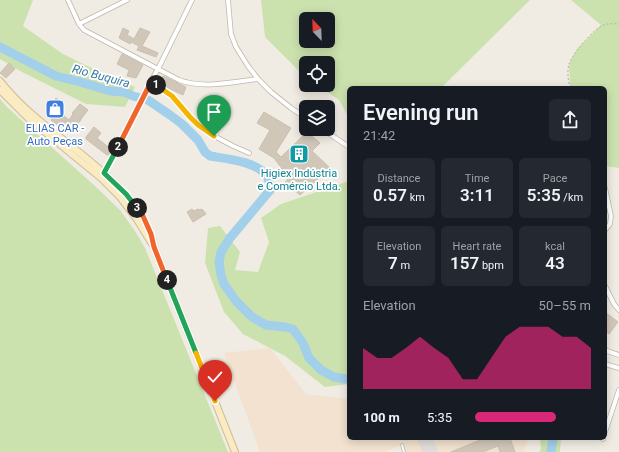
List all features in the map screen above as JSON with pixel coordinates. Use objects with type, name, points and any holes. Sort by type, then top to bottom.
[{"type":"main road","points":[[1,86],[103,176],[136,218],[154,247],[235,452]]},
{"type":"main road","points":[[1,86],[30,120],[103,176]]},
{"type":"street","points":[[68,0],[79,24],[84,30],[179,80],[197,84],[220,84],[258,79]]},
{"type":"street","points":[[79,24],[127,0]]},
{"type":"street","points":[[103,176],[192,0]]},
{"type":"street","points":[[228,0],[231,34],[236,47],[258,79],[276,96],[299,113]]},
{"type":"street","points":[[151,82],[172,96],[190,117],[205,131],[249,153]]},
{"type":"street","points":[[332,136],[347,146]]},
{"type":"street","points":[[607,197],[611,216],[610,224],[607,228]]},
{"type":"street","points":[[607,290],[614,304],[619,310]]},
{"type":"street","points":[[607,351],[619,355]]},
{"type":"street","points":[[607,365],[619,368]]},
{"type":"street","points":[[607,426],[619,390]]},
{"type":"lane","points":[[402,445],[404,452]]},
{"type":"path","points":[[570,86],[568,74],[569,64],[577,49],[602,26],[608,24],[619,24]]},
{"type":"shaded area","points":[[270,348],[306,394],[347,399],[347,440],[528,440],[523,452],[404,452],[402,445],[385,452],[260,452],[224,353]]},
{"type":"shaded area","points":[[418,440],[434,440],[438,452],[422,452]]},
{"type":"green space","points":[[0,0],[33,0],[23,26],[63,54],[135,87],[125,107],[86,104],[20,71],[0,59]]},
{"type":"green space","points":[[261,0],[530,0],[443,86],[347,86],[347,114],[339,100],[327,92],[335,92],[335,56],[299,56],[299,71],[265,37]]},
{"type":"green space","points":[[571,0],[619,0],[619,168],[607,166],[607,86],[570,86],[569,64],[577,49],[601,25]]},
{"type":"green space","points":[[0,99],[120,210],[135,231],[145,248],[228,452],[0,452]]},
{"type":"green space","points":[[347,182],[347,384],[325,387],[285,356],[243,334],[224,312],[205,263],[208,228],[220,226],[240,252],[235,270],[258,272],[269,242],[261,218],[281,204]]},
{"type":"green space","points":[[540,440],[561,440],[560,452],[539,452],[541,449]]},
{"type":"building","points":[[123,28],[129,31],[127,35],[134,39],[140,28],[150,32],[142,46],[158,53],[156,57],[137,50],[139,46],[131,42],[130,44],[119,38]]},
{"type":"building","points":[[122,54],[143,65],[136,78],[127,76],[129,70],[117,64]]},
{"type":"building","points":[[9,63],[15,69],[6,78],[0,73]]},
{"type":"building","points":[[163,76],[186,87],[183,95],[160,84]]},
{"type":"building","points":[[56,98],[60,101],[58,103],[62,106],[58,111],[69,120],[73,114],[72,113],[80,104],[88,110],[71,131],[60,123],[58,126],[51,120],[53,117],[49,115],[53,110],[49,107]]},
{"type":"building","name":"Higiex Indústria e Comércio Ltda.","points":[[264,112],[291,128],[276,152],[281,157],[303,136],[312,136],[320,143],[312,151],[330,168],[300,195],[285,182],[288,180],[284,176],[286,174],[274,158],[259,149],[270,130],[257,123]]},
{"type":"building","points":[[94,127],[101,133],[97,138],[112,150],[109,155],[86,139]]},
{"type":"building","points":[[192,209],[194,211],[202,209],[206,214],[193,222],[187,212]]},
{"type":"building","points":[[607,314],[618,322],[609,334],[607,332]]},
{"type":"building","points":[[480,440],[511,440],[515,452],[500,452],[498,446],[483,452],[451,452]]},
{"type":"waterway","name":"Rio Buquira","points":[[0,47],[56,76],[110,91],[124,92],[148,100],[182,124],[198,140],[205,152],[210,156],[249,164],[262,171],[267,176],[271,189],[230,238],[221,252],[219,262],[224,284],[236,301],[252,317],[266,325],[293,329],[303,343],[309,358],[321,370],[334,377],[347,379]]},
{"type":"waterway","name":"Rio Buquira","points":[[551,452],[553,440]]},
{"type":"place","name":"ELIAS CAR - Auto Peças","points":[[55,109]]},
{"type":"place","name":"Higiex Indústria e Comércio Ltda.","points":[[299,154]]},
{"type":"route","points":[[214,136],[198,125],[176,99],[151,82],[104,173],[126,194],[143,216],[150,230],[154,247],[215,401]]}]
